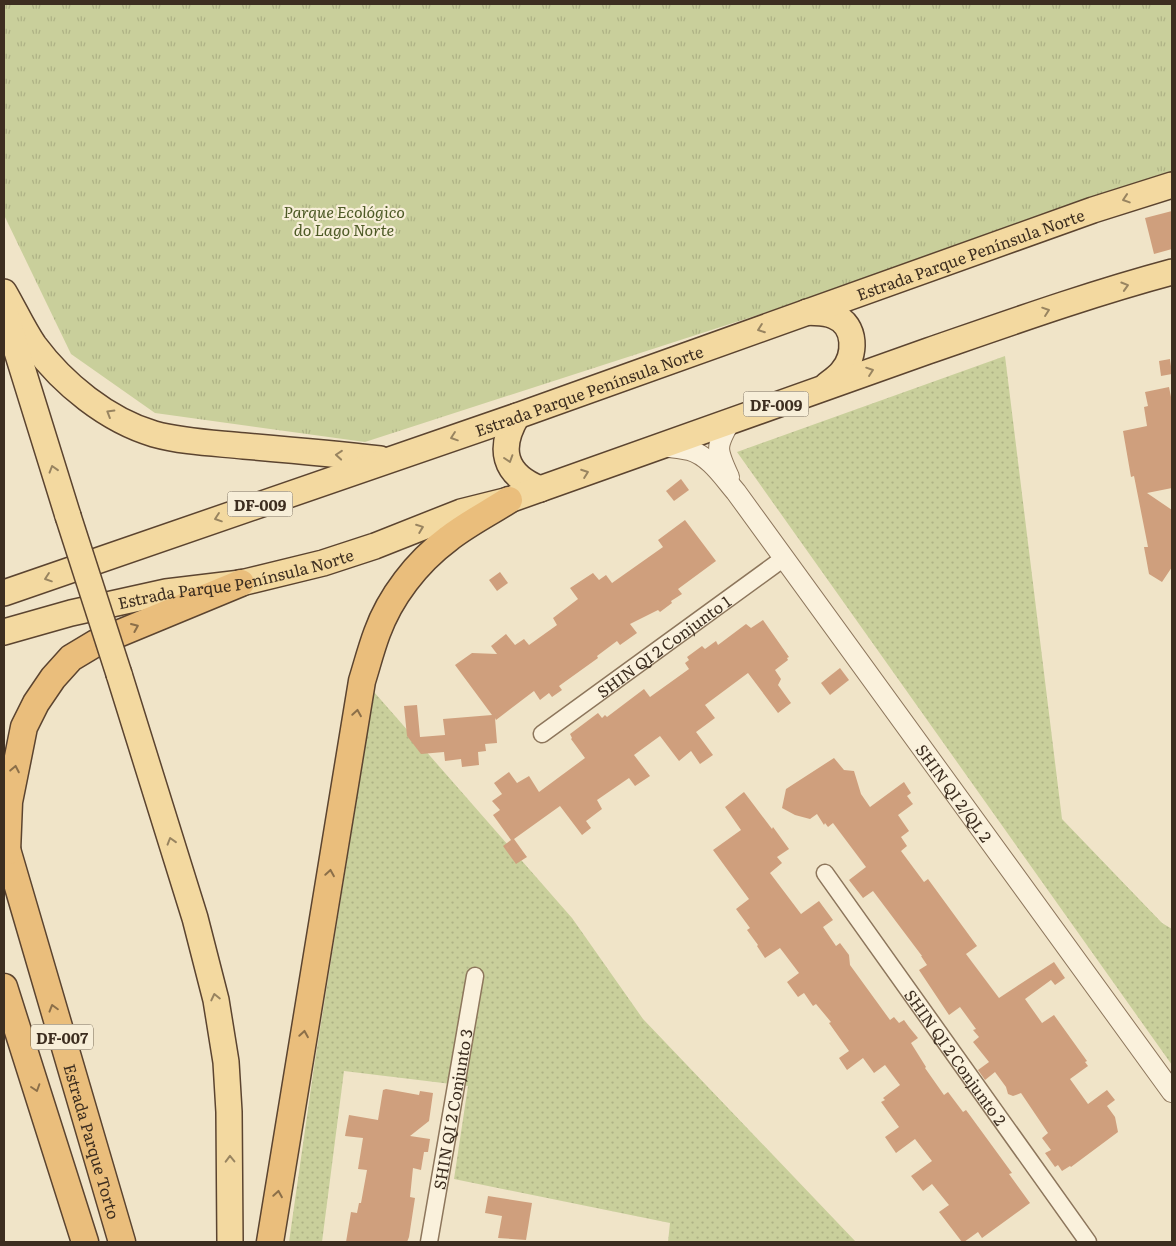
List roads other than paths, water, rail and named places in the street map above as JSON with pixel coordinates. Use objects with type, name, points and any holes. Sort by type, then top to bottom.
[{"type":"highway","points":[[270,1242],[362,681],[377,632],[397,593],[418,567],[456,532],[510,500]]},
{"type":"highway","name":"Estrada Parque Torto","points":[[122,1242],[6,845],[9,802],[24,728],[36,703],[53,678],[72,658],[96,643],[240,583]]},
{"type":"highway","name":"DF-007","points":[[4,987],[85,1242]]},
{"type":"main road","name":"Estrada Parque Península Norte","points":[[4,593],[517,416],[1093,210],[1172,185]]},
{"type":"main road","name":"Estrada Parque Península Norte","points":[[4,632],[71,613],[166,592],[240,583],[323,563],[375,546],[461,512],[510,500],[731,420],[1078,300],[1172,272]]},
{"type":"main road","points":[[4,292],[34,344],[51,364],[72,386],[126,423],[154,434],[189,441],[388,459]]},
{"type":"main road","points":[[4,310],[195,918],[216,1000],[226,1062],[229,1112],[230,1242]]},
{"type":"main road","points":[[807,312],[834,316],[846,324],[852,338],[852,346],[846,366],[826,387]]},
{"type":"main road","points":[[517,416],[506,440],[510,466],[521,480],[540,489]]},
{"type":"street","name":"SHIN QI 2/QL 2","points":[[731,420],[720,438],[718,448],[720,457],[736,492]]},
{"type":"street","name":"SHIN QI 2/QL 2","points":[[661,446],[689,450],[702,456],[711,463],[736,492],[1172,1092]]},
{"type":"street","name":"SHIN QI 2 Conjunto 1","points":[[542,734],[784,558]]},
{"type":"street","name":"SHIN QI 2 Conjunto 2","points":[[825,873],[1088,1242]]},
{"type":"street","name":"SHIN QI 2 Conjunto 3","points":[[429,1242],[475,976]]},
{"type":"park label","name":"Parque Ecológico do Lago Norte","points":[[344,220]]}]
